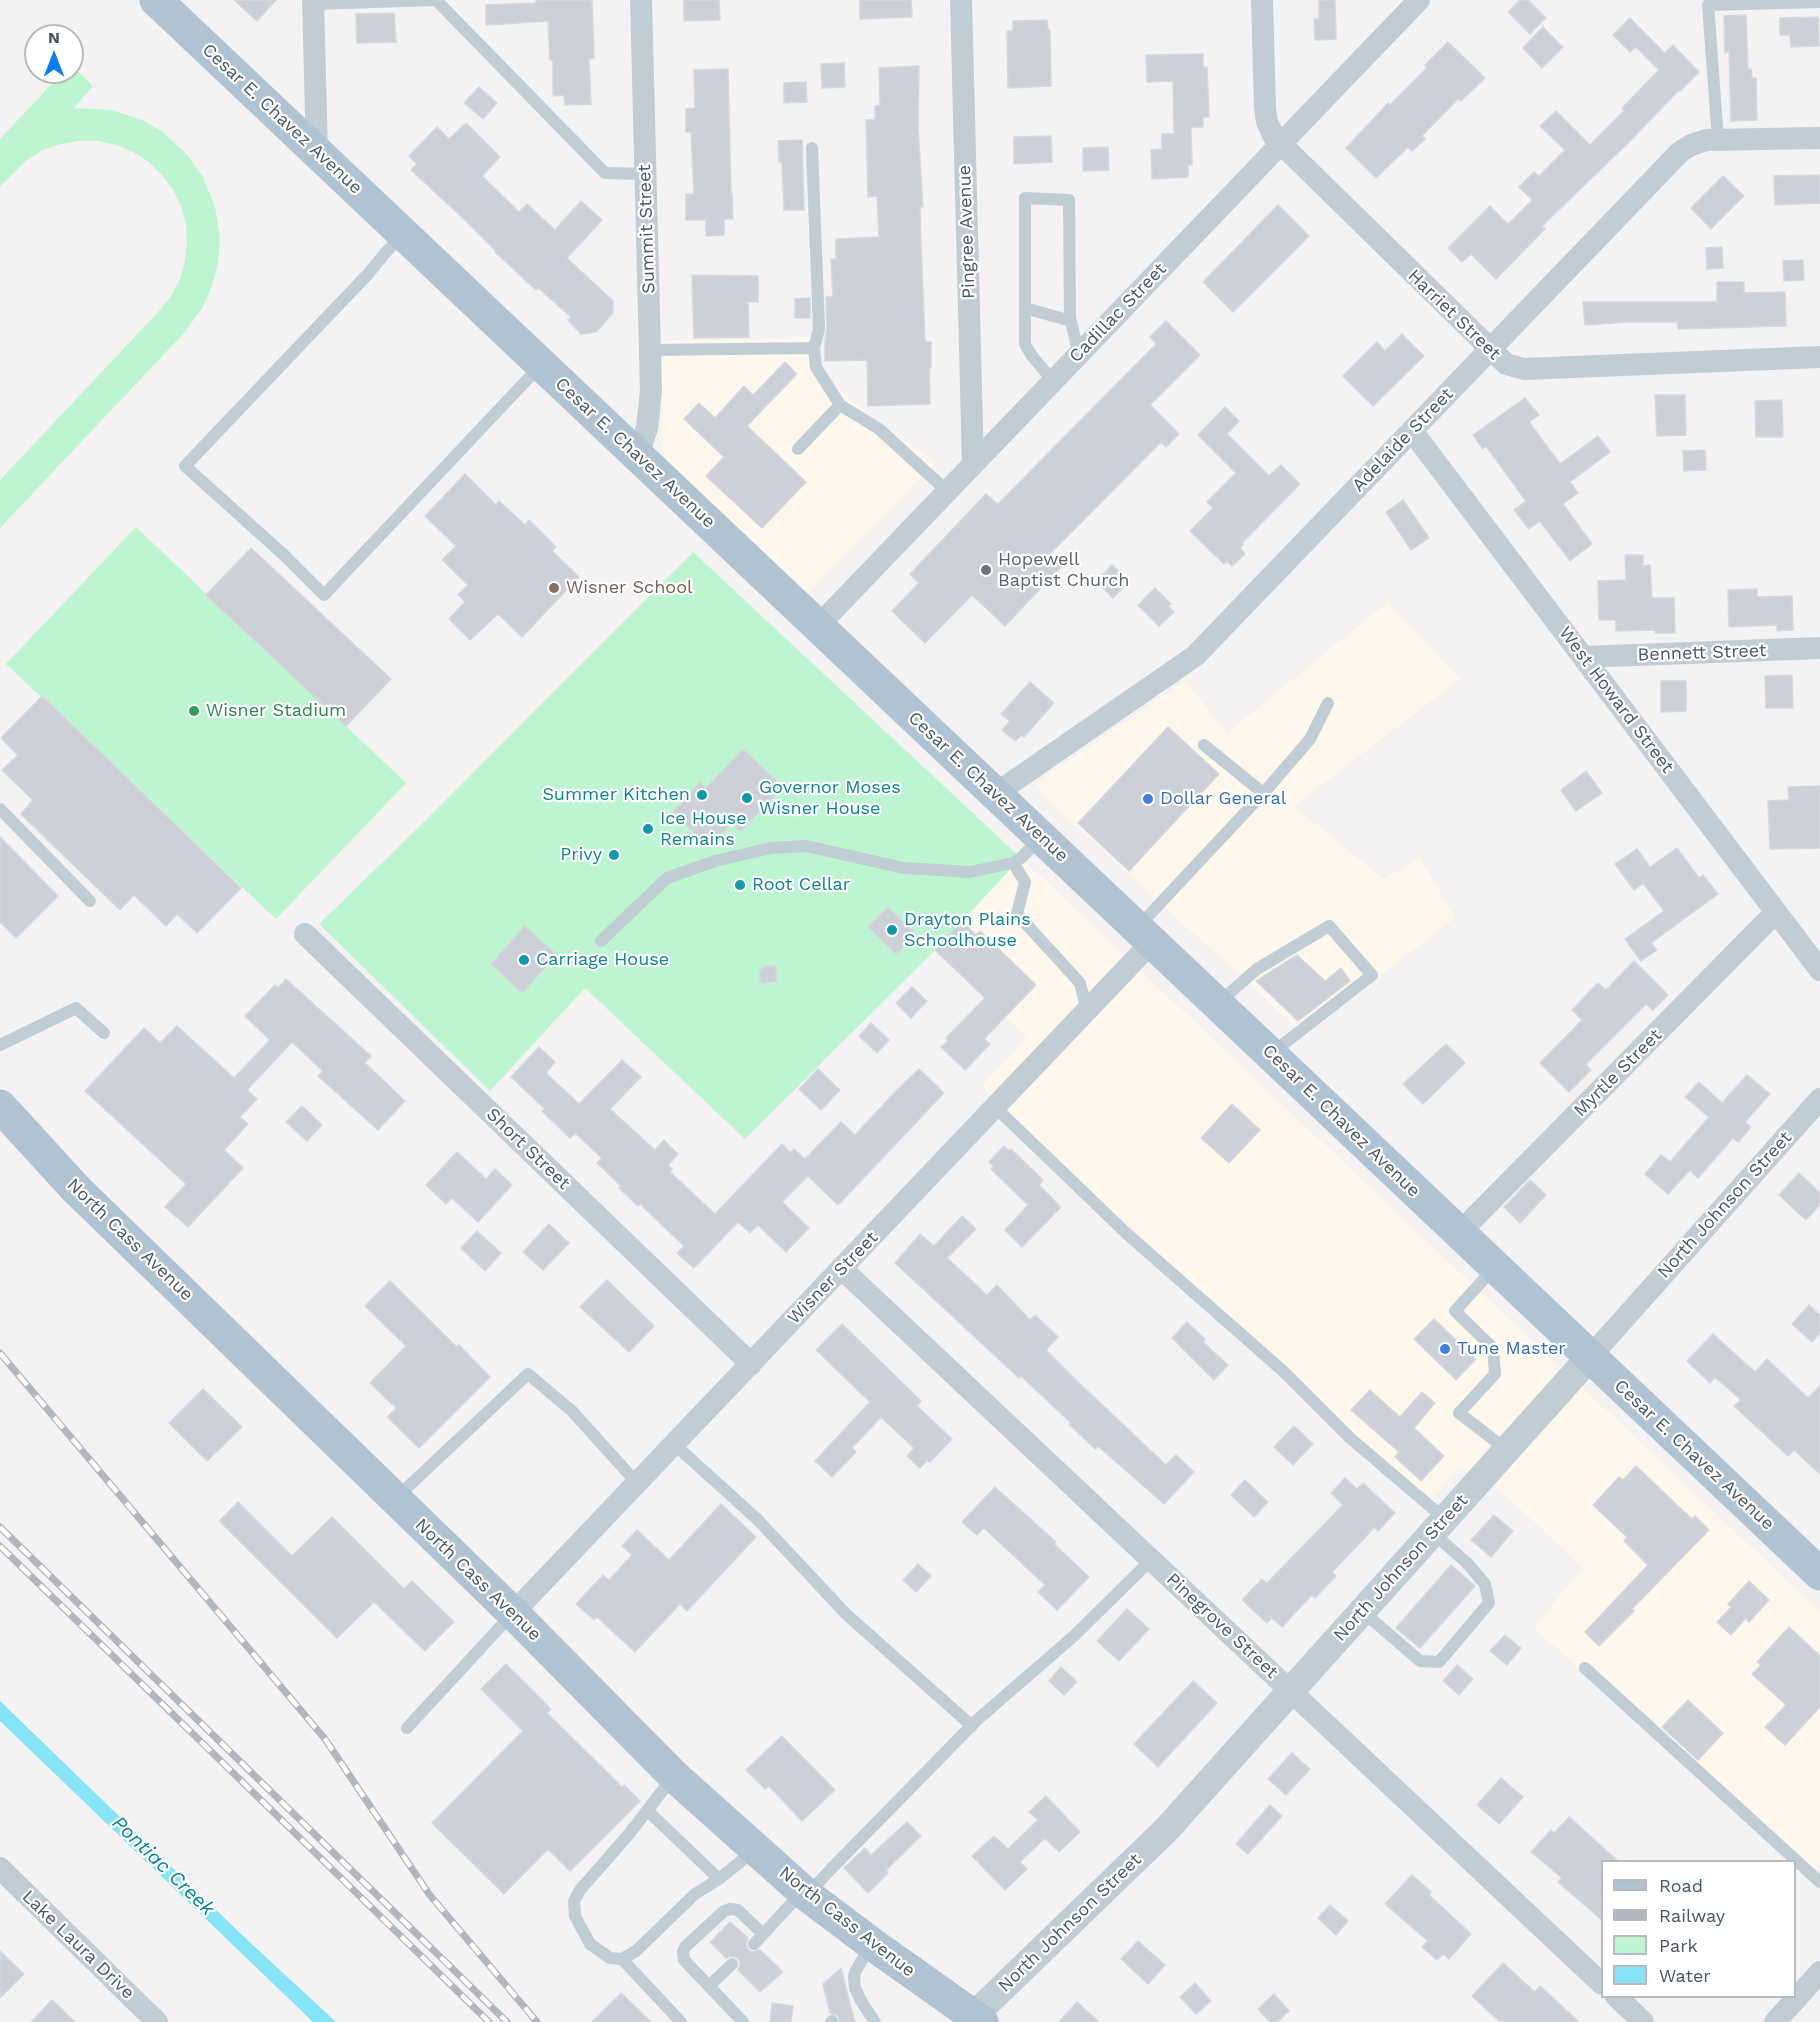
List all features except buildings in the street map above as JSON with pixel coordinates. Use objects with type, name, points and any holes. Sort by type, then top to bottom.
[{"type":"main road","name":"Cesar E. Chavez Avenue","points":[[156,0],[1820,1574]]},
{"type":"main road","name":"North Cass Avenue","points":[[0,1107],[76,1189],[513,1613],[674,1776],[805,1893],[974,2020]]},
{"type":"street","name":"Summit Street","points":[[638,456],[649,419],[651,392],[641,0]]},
{"type":"street","name":"Pingree Avenue","points":[[961,0],[973,464]]},
{"type":"street","name":"Harriet Street","points":[[1262,0],[1265,116],[1270,131],[1280,145],[1506,364],[1524,369],[1820,357]]},
{"type":"street","name":"Cadillac Street","points":[[818,626],[1419,0]]},
{"type":"street","points":[[313,2],[317,152]]},
{"type":"street","name":"Adelaide Street","points":[[995,794],[1195,656],[1680,152],[1695,143],[1718,140],[1820,138]]},
{"type":"street","name":"West Howard Street","points":[[1412,431],[1820,970]]},
{"type":"street","name":"Bennett Street","points":[[1583,657],[1820,648]]},
{"type":"street","name":"Myrtle Street","points":[[1460,1233],[1776,912]]},
{"type":"street","name":"Short Street","points":[[305,934],[751,1364]]},
{"type":"street","name":"Wisner Street","points":[[513,1613],[1086,1011],[1145,935]]},
{"type":"street","name":"North Johnson Street","points":[[974,2020],[1167,1829],[1820,1100]]},
{"type":"street","name":"Pinegrove Street","points":[[841,1268],[1601,1983]]},
{"type":"street","name":"Lake Laura Drive","points":[[0,1868],[157,2022]]},
{"type":"street","points":[[1775,2022],[1820,1972]]},
{"type":"street","points":[[1618,1998],[1643,2022]]},
{"type":"lane","points":[[313,2],[436,0],[605,173],[646,174]]},
{"type":"lane","points":[[1718,140],[1708,5],[1820,2]]},
{"type":"lane","points":[[812,148],[819,328],[814,348],[816,367],[840,405],[879,429],[947,491]]},
{"type":"lane","points":[[1053,381],[1025,344],[1025,198],[1069,200],[1071,321],[1079,354]]},
{"type":"lane","points":[[404,234],[185,466],[284,555],[324,595],[541,365]]},
{"type":"lane","points":[[1025,308],[1071,321]]},
{"type":"lane","points":[[650,350],[814,348]]},
{"type":"lane","points":[[798,449],[840,405]]},
{"type":"lane","points":[[1145,935],[1310,739],[1329,704]]},
{"type":"lane","points":[[1204,745],[1263,793]]},
{"type":"lane","points":[[0,809],[90,901]]},
{"type":"lane","points":[[601,941],[667,878],[715,861],[771,848],[806,846],[904,868],[969,872],[1013,863],[1041,837]]},
{"type":"lane","points":[[1013,863],[1025,882],[1017,914],[1080,983],[1086,1011]]},
{"type":"lane","points":[[1218,1004],[1257,969],[1329,926],[1372,975],[1270,1054]]},
{"type":"lane","points":[[0,1045],[76,1008],[104,1033]]},
{"type":"lane","points":[[995,1107],[1126,1233],[1283,1371],[1439,1526],[1485,1584],[1489,1603],[1439,1662],[1420,1661],[1362,1611]]},
{"type":"lane","points":[[1494,1267],[1455,1311],[1493,1348],[1495,1374],[1460,1413],[1507,1450]]},
{"type":"lane","points":[[395,1499],[528,1374],[572,1411],[637,1483]]},
{"type":"lane","points":[[674,1444],[758,1520],[846,1614],[972,1726]]},
{"type":"lane","points":[[754,1944],[972,1726],[1075,1635],[1151,1560]]},
{"type":"lane","points":[[407,1728],[513,1613]]},
{"type":"lane","points":[[1585,1668],[1796,1860]]},
{"type":"lane","points":[[674,1776],[580,1890],[574,1901],[575,1916],[590,1944],[610,1958],[622,1959],[636,1951],[695,1894],[757,1850]]},
{"type":"lane","points":[[648,1810],[719,1879]]},
{"type":"lane","points":[[1796,1860],[1820,1882]]},
{"type":"lane","points":[[743,2022],[684,1960],[683,1952],[685,1947],[724,1911],[730,1909],[738,1910],[764,1934]]},
{"type":"lane","points":[[872,1944],[856,1970],[855,1988],[856,2004],[875,2022]]},
{"type":"lane","points":[[622,1959],[681,2022]]},
{"type":"lane","points":[[709,1986],[732,1964]]},
{"type":"shaded area","points":[[820,337],[821,361],[832,382],[873,419],[936,462],[806,595],[662,457],[662,341]]},
{"type":"shaded area","points":[[1388,602],[1460,679],[1294,806],[1383,879],[1420,858],[1455,918],[1304,1034],[1046,799],[1036,783],[1185,681],[1227,733]]},
{"type":"shaded area","points":[[1021,858],[1820,1612],[1820,1883],[1534,1628],[1582,1568],[1505,1494],[1459,1468],[1428,1504],[1014,1119],[982,1086],[1027,1038],[935,950]]},
{"type":"green space","points":[[84,77],[93,86],[74,108],[112,110],[142,120],[163,132],[188,156],[203,177],[215,207],[220,237],[218,263],[213,283],[203,307],[184,333],[0,528],[0,480],[160,310],[180,279],[187,243],[186,224],[173,190],[149,162],[133,152],[98,141],[61,144],[43,150],[27,160],[0,186],[0,139],[52,84],[84,84]]},
{"type":"green space","name":"Wisner Stadium","points":[[136,527],[406,783],[276,919],[6,664]]},
{"type":"green space","points":[[693,552],[1021,858],[935,950],[745,1139],[585,988],[490,1091],[319,924]]},
{"type":"water","name":"Pontiac Creek","points":[[0,1701],[241,1934],[336,2022],[313,2022],[0,1721]]},
{"type":"railway","points":[[0,1353],[325,1739],[429,1894],[537,2022]]},
{"type":"railway","points":[[0,1527],[507,2022]]},
{"type":"railway","points":[[0,1546],[489,2022]]},
{"type":"place","name":"Hopewell Baptist Church","points":[[986,570]]},
{"type":"place","name":"Wisner School","points":[[554,588]]},
{"type":"place","name":"Wisner Stadium","points":[[194,711]]},
{"type":"place","name":"Summer Kitchen","points":[[702,795]]},
{"type":"place","name":"Governor Moses Wisner House","points":[[747,798]]},
{"type":"place","name":"Dollar General","points":[[1148,799]]},
{"type":"place","name":"Ice House Remains","points":[[648,829]]},
{"type":"place","name":"Privy","points":[[614,855]]},
{"type":"place","name":"Root Cellar","points":[[740,885]]},
{"type":"place","name":"Drayton Plains Schoolhouse","points":[[892,930]]},
{"type":"place","name":"Carriage House","points":[[524,960]]},
{"type":"place","name":"Tune Master","points":[[1445,1349]]}]
